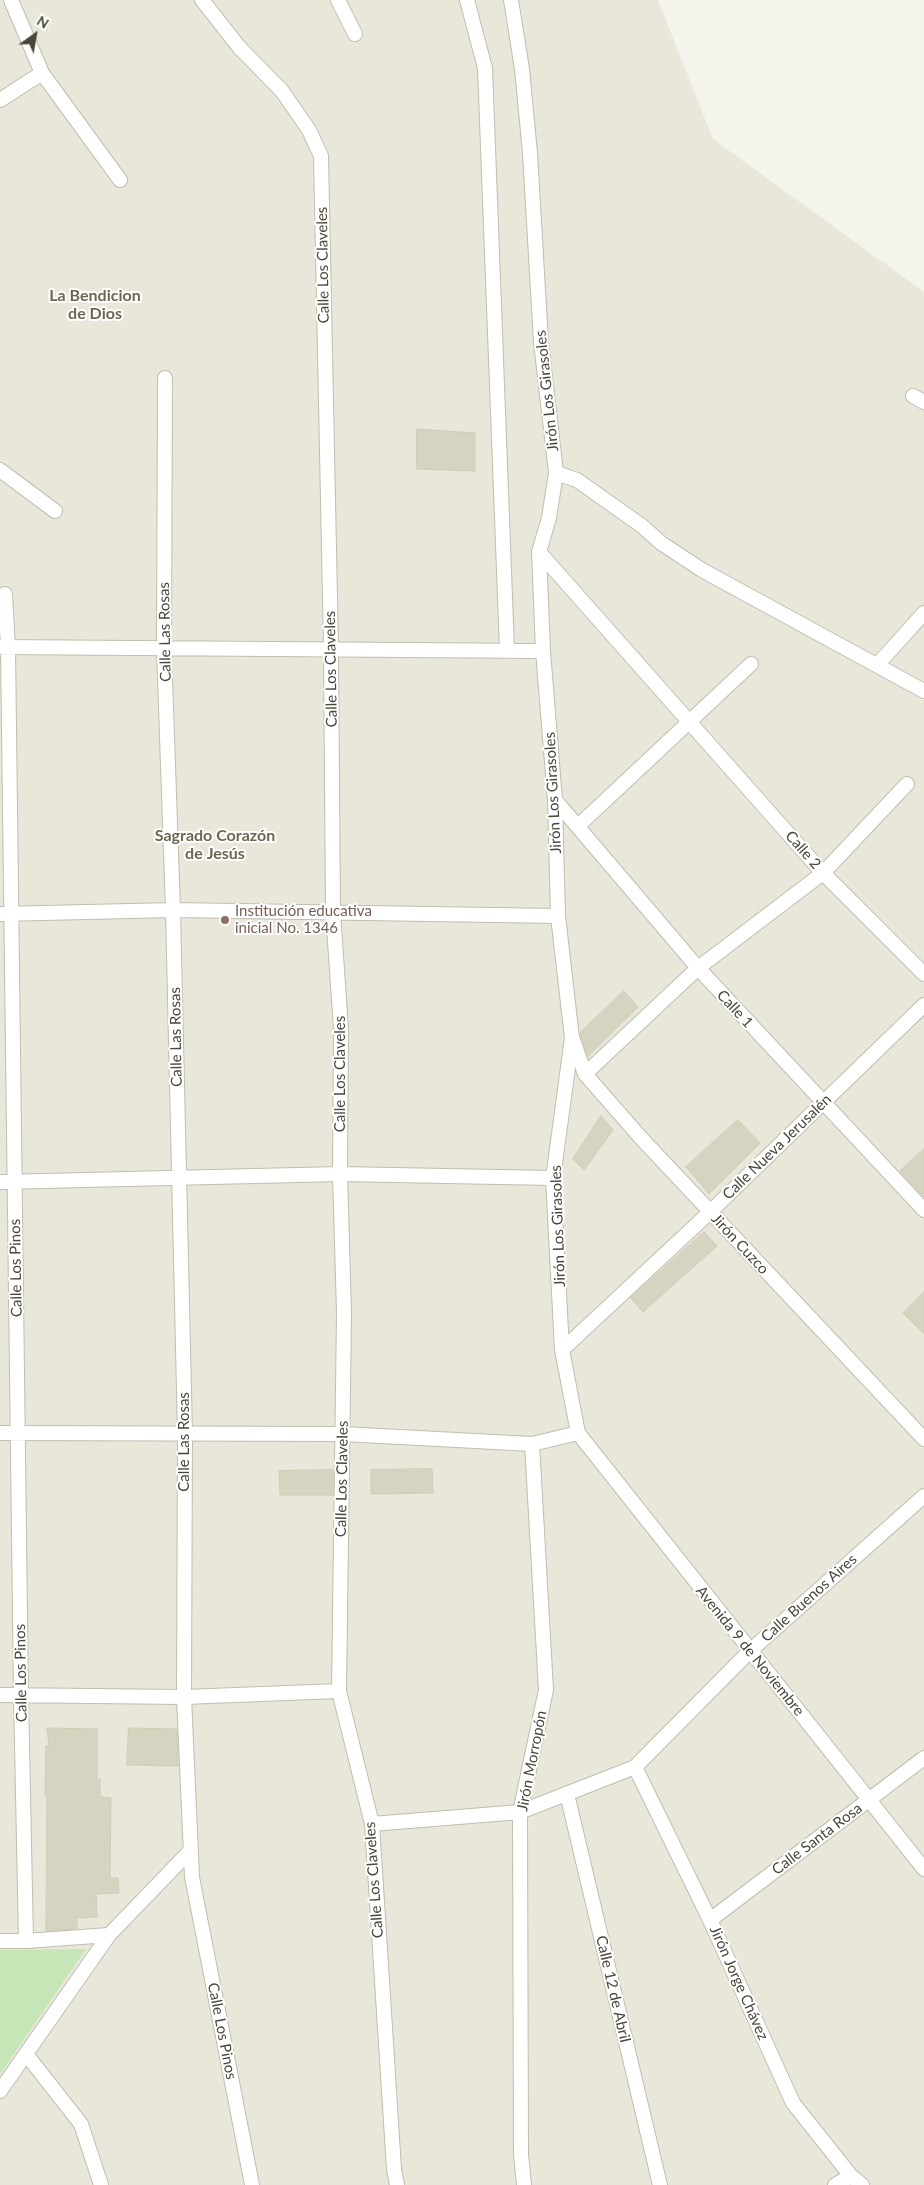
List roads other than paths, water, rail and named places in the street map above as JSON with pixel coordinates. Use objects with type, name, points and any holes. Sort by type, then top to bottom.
[{"type":"street","points":[[12,0],[42,73],[120,180]]},
{"type":"street","name":"Calle Los Claveles","points":[[202,0],[239,47],[282,92],[309,130],[321,156],[331,648],[333,912],[341,1029],[340,1174],[344,1313],[339,1691],[372,1824],[394,2169],[397,2185]]},
{"type":"street","points":[[338,0],[355,34]]},
{"type":"street","points":[[467,0],[485,68],[506,650]]},
{"type":"street","name":"Jirón Los Girasoles","points":[[511,0],[522,69],[530,154],[541,342],[556,474],[549,518],[539,552],[543,651],[555,800],[558,916],[572,1038],[553,1178],[562,1350],[578,1433]]},
{"type":"street","points":[[0,100],[42,73]]},
{"type":"street","name":"Calle Las Rosas","points":[[165,378],[164,649],[173,910],[185,1434],[184,1696]]},
{"type":"street","points":[[0,470],[55,511]]},
{"type":"street","points":[[556,474],[577,480],[642,526],[660,543],[702,570],[878,664],[924,691]]},
{"type":"street","name":"Calle 2","points":[[539,552],[823,873],[924,974]]},
{"type":"street","name":"Calle Los Pinos","points":[[5,594],[6,914],[14,1182],[20,1695],[26,1941]]},
{"type":"street","points":[[878,664],[924,613]]},
{"type":"street","points":[[4,647],[543,651]]},
{"type":"street","points":[[578,826],[689,720],[751,664]]},
{"type":"street","points":[[585,1074],[698,968],[823,873],[907,784]]},
{"type":"street","name":"Calle 1","points":[[555,800],[698,968],[924,1210]]},
{"type":"street","points":[[6,914],[173,910],[558,916]]},
{"type":"street","name":"Calle Nueva Jerusalén","points":[[562,1350],[710,1212],[924,1005]]},
{"type":"street","name":"Jirón Cuzco","points":[[572,1038],[585,1074],[710,1212],[924,1439]]},
{"type":"street","points":[[0,1182],[340,1174],[553,1178]]},
{"type":"street","points":[[0,1433],[343,1434],[532,1444],[578,1433]]},
{"type":"street","name":"Avenida 9 de Noviembre","points":[[578,1433],[924,1869]]},
{"type":"street","name":"Jirón Morropón","points":[[524,2185],[521,2145],[520,1812],[546,1690],[532,1444]]},
{"type":"street","name":"Calle Buenos Aires","points":[[635,1767],[750,1651],[924,1496]]},
{"type":"street","points":[[0,1695],[184,1696],[339,1691]]},
{"type":"street","name":"Calle Los Pinos","points":[[184,1696],[192,1877],[252,2185]]},
{"type":"street","name":"Calle Santa Rosa","points":[[710,1920],[924,1758]]},
{"type":"street","points":[[372,1824],[520,1812],[635,1767]]},
{"type":"street","name":"Jirón Jorge Chávez","points":[[635,1767],[710,1920],[793,2103],[856,2181]]},
{"type":"street","name":"Calle 12 de Abril","points":[[567,1794],[660,2185]]},
{"type":"street","points":[[0,2091],[109,1935],[191,1850]]},
{"type":"street","points":[[0,1941],[109,1935]]},
{"type":"street","points":[[26,2054],[80,2124],[101,2185]]},
{"type":"street","points":[[835,2185],[856,2181]]},
{"type":"place","name":"Institución educativa inicial No. 1346","points":[[225,920]]},
{"type":"district","name":"La Bendicion de Dios","points":[[95,305]]},
{"type":"district","name":"Sagrado Corazón de Jesús","points":[[215,845]]}]
